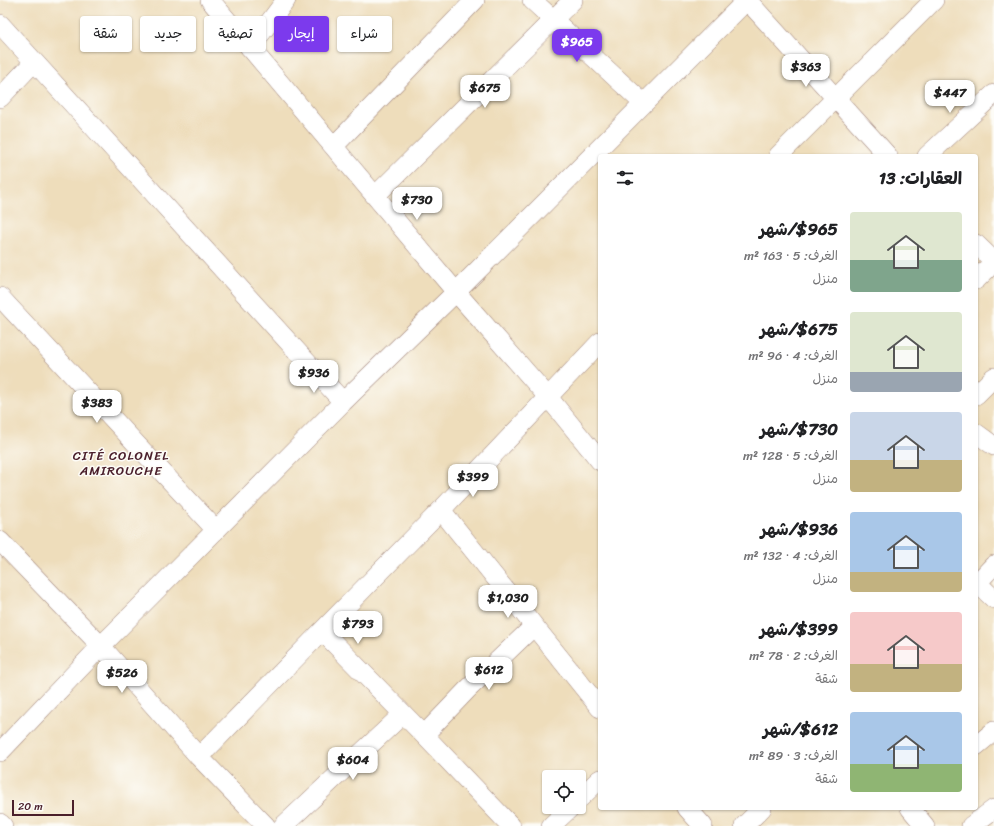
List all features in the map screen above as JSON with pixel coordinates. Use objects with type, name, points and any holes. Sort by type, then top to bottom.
[{"type":"street","points":[[210,0],[223,16]]},
{"type":"street","points":[[266,27],[286,0]]},
{"type":"street","points":[[334,146],[475,0]]},
{"type":"street","points":[[532,0],[643,103]]},
{"type":"street","points":[[376,195],[573,0]]},
{"type":"street","points":[[0,752],[101,646],[343,402],[456,292],[747,0],[886,154]]},
{"type":"street","points":[[780,154],[934,0]]},
{"type":"street","points":[[0,24],[33,63],[343,402]]},
{"type":"street","points":[[253,52],[376,195],[456,292],[548,397],[598,459]]},
{"type":"street","points":[[0,98],[33,63]]},
{"type":"street","points":[[930,154],[994,94]]},
{"type":"street","points":[[978,246],[994,262],[978,278]]},
{"type":"street","points":[[0,297],[216,530]]},
{"type":"street","points":[[199,757],[441,510],[598,344]]},
{"type":"street","points":[[978,393],[994,377]]},
{"type":"street","points":[[978,434],[994,446]]},
{"type":"street","points":[[441,510],[533,627],[598,706]]},
{"type":"street","points":[[0,541],[101,646],[199,757],[266,826]]},
{"type":"street","points":[[978,581],[994,565]]},
{"type":"street","points":[[978,585],[994,599]]},
{"type":"street","points":[[424,735],[467,690],[533,627]]},
{"type":"street","points":[[322,631],[511,826]]},
{"type":"street","points":[[283,826],[403,714]]},
{"type":"street","points":[[978,744],[994,731]]},
{"type":"street","points":[[586,793],[598,782]]},
{"type":"street","points":[[971,826],[994,809]]},
{"type":"street","points":[[689,810],[703,826]]},
{"type":"street","points":[[744,826],[760,810]]},
{"type":"street","points":[[912,810],[925,826]]},
{"type":"street","points":[[551,826],[564,814]]},
{"type":"street","points":[[0,823],[3,826]]},
{"type":"district","name":"CITÉ COLONEL AMIROUCHE","points":[[121,462]]}]
